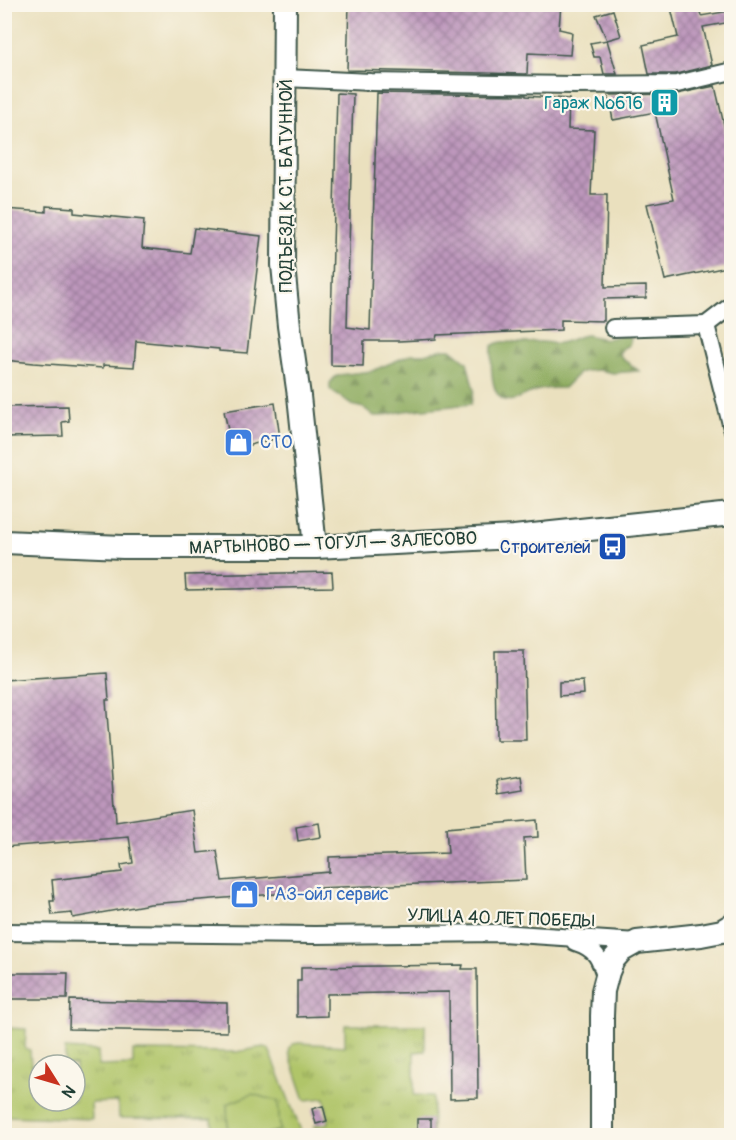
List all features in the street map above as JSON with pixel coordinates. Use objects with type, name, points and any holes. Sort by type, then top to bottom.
[{"type":"street","name":"ПОДЪЕЗД К СТ. БАТУННОЙ","points":[[285,4],[283,265],[315,546]]},
{"type":"street","points":[[285,78],[371,82],[677,84],[732,71]]},
{"type":"street","points":[[613,328],[706,325],[732,305]]},
{"type":"street","points":[[706,325],[732,428]]},
{"type":"street","name":"МАРТЫНОВО — ТОГУЛ — ЗАЛЕСОВО","points":[[4,542],[123,547],[315,546],[514,537],[732,514]]},
{"type":"street","points":[[602,1136],[603,991],[613,960],[621,951],[637,942],[701,935],[728,929]]},
{"type":"street","name":"УЛИЦА 40 ЛЕТ ПОБЕДЫ","points":[[4,932],[314,935],[500,933],[637,942]]},
{"type":"street","points":[[560,937],[592,949],[598,957],[606,980]]},
{"type":"green space","points":[[587,335],[605,339],[626,335],[631,339],[629,345],[619,353],[639,371],[613,373],[599,370],[586,371],[579,373],[564,388],[540,390],[513,400],[505,400],[499,396],[493,380],[492,346],[504,342],[557,343]]},
{"type":"green space","points":[[451,349],[467,362],[474,390],[471,404],[374,416],[364,408],[351,405],[330,389],[330,383],[339,375],[372,371],[412,354],[424,354]]},
{"type":"green space","points":[[345,1025],[425,1025],[425,1051],[414,1052],[414,1095],[433,1096],[432,1135],[318,1135],[314,1126],[329,1123],[325,1098],[305,1100],[289,1053],[290,1047],[299,1043],[345,1046]]},
{"type":"green space","points":[[5,1028],[26,1029],[25,1049],[30,1050],[30,1053],[27,1053],[27,1113],[87,1113],[87,1053],[65,1053],[65,1049],[98,1051],[99,1066],[133,1065],[133,1051],[236,1052],[263,1047],[268,1048],[271,1054],[301,1131],[300,1136],[213,1135],[212,1119],[119,1118],[118,1102],[91,1103],[92,1119],[5,1116]]},
{"type":"green space","points":[[252,1094],[278,1101],[280,1130],[254,1135],[228,1131],[227,1104]]},
{"type":"building","points":[[349,4],[561,4],[559,29],[572,32],[570,55],[528,53],[527,74],[347,70]]},
{"type":"building","points":[[670,4],[698,4],[701,16],[729,11],[731,22],[703,27],[712,65],[676,74],[649,74],[643,45],[678,37]]},
{"type":"building","points":[[613,10],[621,36],[607,40],[596,15]]},
{"type":"building","points":[[607,40],[617,74],[604,74],[600,57],[594,57],[590,43]]},
{"type":"building","points":[[715,86],[732,159],[732,266],[665,280],[647,204],[674,199],[655,112],[613,120],[608,95],[677,94]]},
{"type":"building","points":[[337,93],[353,94],[347,327],[370,330],[377,93],[526,95],[569,99],[568,129],[594,130],[591,195],[607,195],[605,287],[646,286],[646,298],[604,299],[604,321],[561,320],[561,330],[437,335],[436,339],[364,341],[363,366],[331,365]]},
{"type":"building","points":[[46,206],[74,208],[74,213],[144,220],[142,248],[190,253],[194,228],[261,236],[247,353],[136,341],[134,367],[103,365],[103,368],[4,360],[4,209],[46,212]]},
{"type":"building","points":[[275,403],[280,438],[232,449],[224,411]]},
{"type":"building","points":[[68,406],[69,421],[62,422],[63,436],[4,437],[4,407]]},
{"type":"building","points":[[332,572],[333,587],[186,590],[185,575]]},
{"type":"building","points":[[495,651],[524,651],[526,740],[496,740]]},
{"type":"building","points":[[107,673],[109,700],[106,700],[116,822],[192,810],[198,853],[217,851],[222,881],[329,872],[329,857],[448,853],[446,828],[537,820],[538,837],[524,838],[526,880],[316,888],[315,891],[150,904],[73,918],[72,913],[52,915],[50,901],[54,901],[52,880],[122,872],[121,865],[133,863],[129,837],[4,847],[4,680]]},
{"type":"building","points":[[583,681],[584,694],[559,696],[559,682]]},
{"type":"building","points":[[521,776],[523,790],[499,794],[497,780]]},
{"type":"building","points":[[319,823],[321,837],[298,841],[296,827]]},
{"type":"building","points":[[463,965],[462,969],[477,969],[478,1098],[450,1099],[449,992],[327,994],[327,1016],[297,1017],[297,981],[301,981],[301,967]]},
{"type":"building","points":[[4,973],[68,973],[67,999],[4,999]]},
{"type":"building","points":[[70,1000],[227,1003],[227,1032],[69,1029]]},
{"type":"building","points":[[323,1106],[327,1121],[316,1124],[312,1109]]},
{"type":"building","points":[[417,1119],[431,1119],[431,1136],[417,1136]]},
{"type":"place","name":"Гараж №616","points":[[664,103]]},
{"type":"place","name":"СТО","points":[[239,442]]},
{"type":"place","name":"Строителей","points":[[612,547]]},
{"type":"place","name":"ГАЗ-ойл сервис","points":[[245,894]]}]
